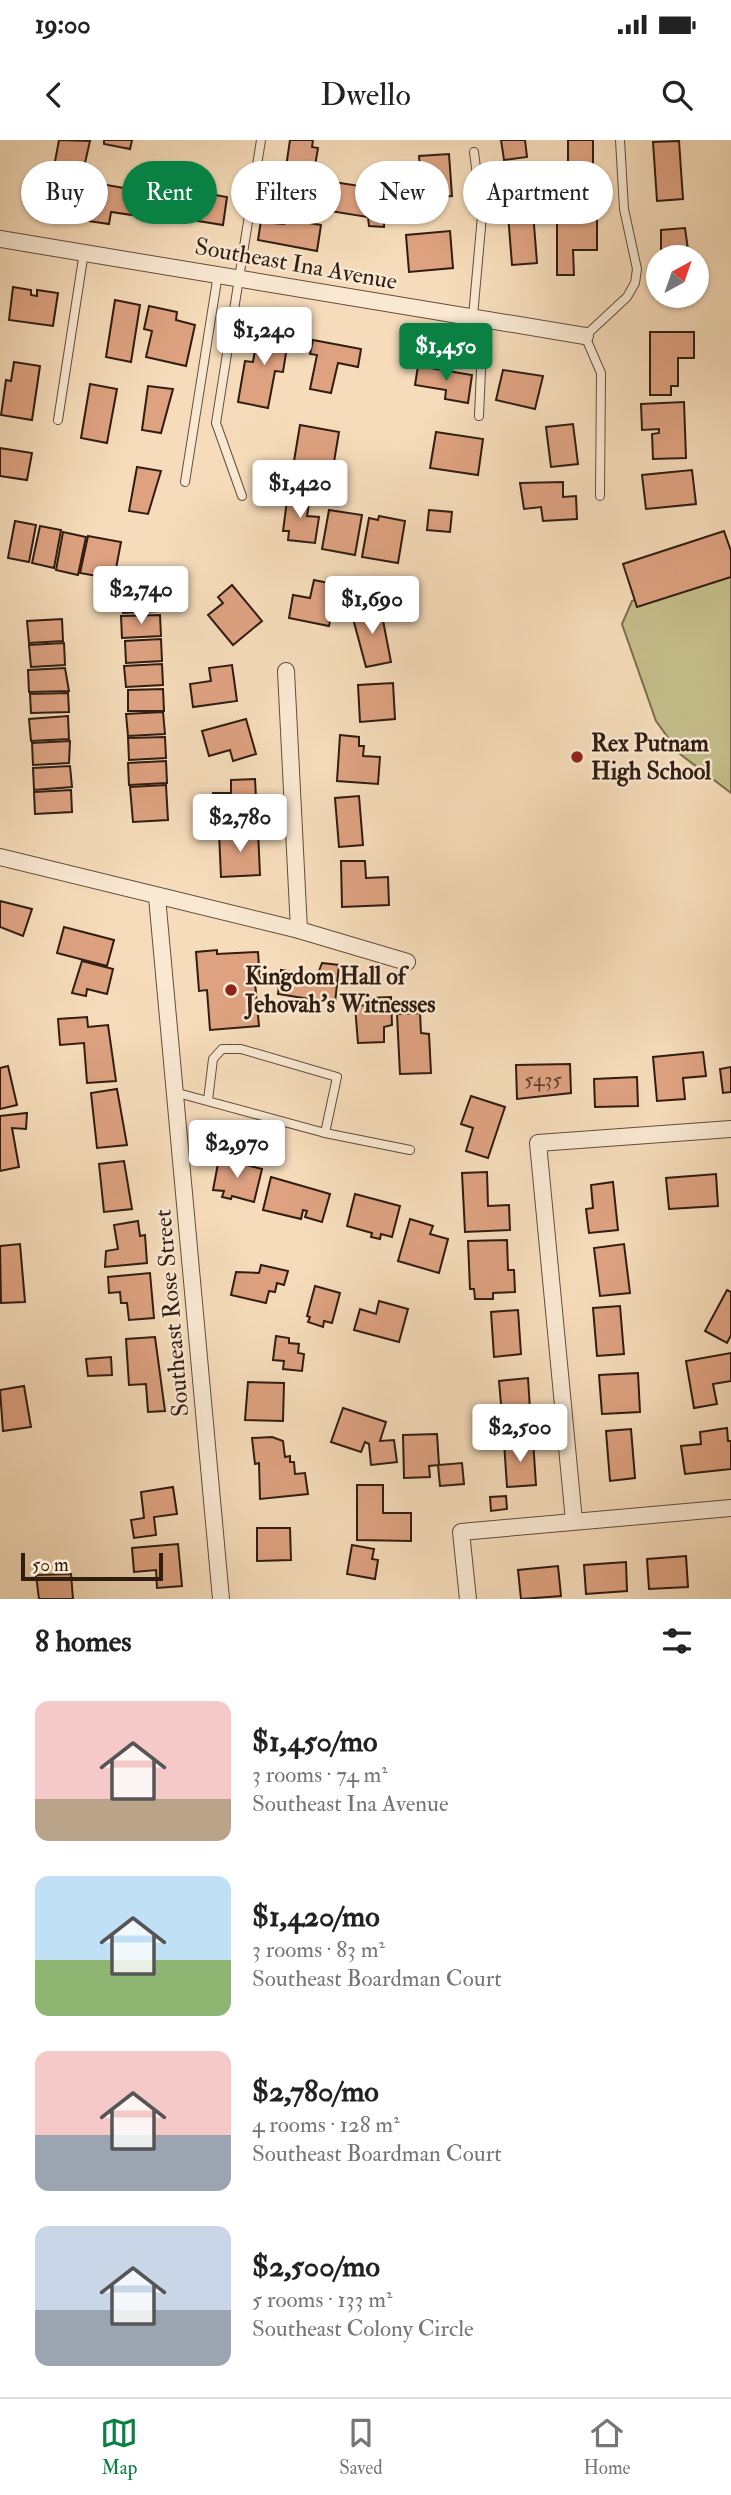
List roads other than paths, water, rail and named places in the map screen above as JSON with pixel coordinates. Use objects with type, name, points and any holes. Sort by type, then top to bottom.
[{"type":"street","name":"Southeast Ina Avenue","points":[[0,239],[585,335]]},
{"type":"street","points":[[286,671],[299,930]]},
{"type":"street","points":[[0,857],[299,930],[407,962]]},
{"type":"street","name":"Southeast Rose Street","points":[[156,897],[221,1599]]},
{"type":"street","points":[[574,1521],[538,1143],[731,1129]]},
{"type":"street","points":[[468,1599],[461,1532],[731,1508]]},
{"type":"lane","points":[[242,496],[216,423],[237,277],[261,140]]},
{"type":"lane","points":[[600,496],[601,373],[585,335],[627,296],[635,283],[636,270],[624,209],[620,140]]},
{"type":"lane","points":[[474,152],[482,216],[473,316],[482,347],[479,416]]},
{"type":"lane","points":[[58,420],[84,252]]},
{"type":"lane","points":[[185,482],[218,274]]},
{"type":"lane","points":[[208,1100],[216,1052],[222,1049],[240,1049],[337,1077],[325,1133]]},
{"type":"lane","points":[[174,1092],[325,1133],[410,1150]]},
{"type":"place","name":"Rex Putnam High School","points":[[577,757]]},
{"type":"place","name":"Kingdom Hall of Jehovah’s Witnesses","points":[[231,990]]}]
